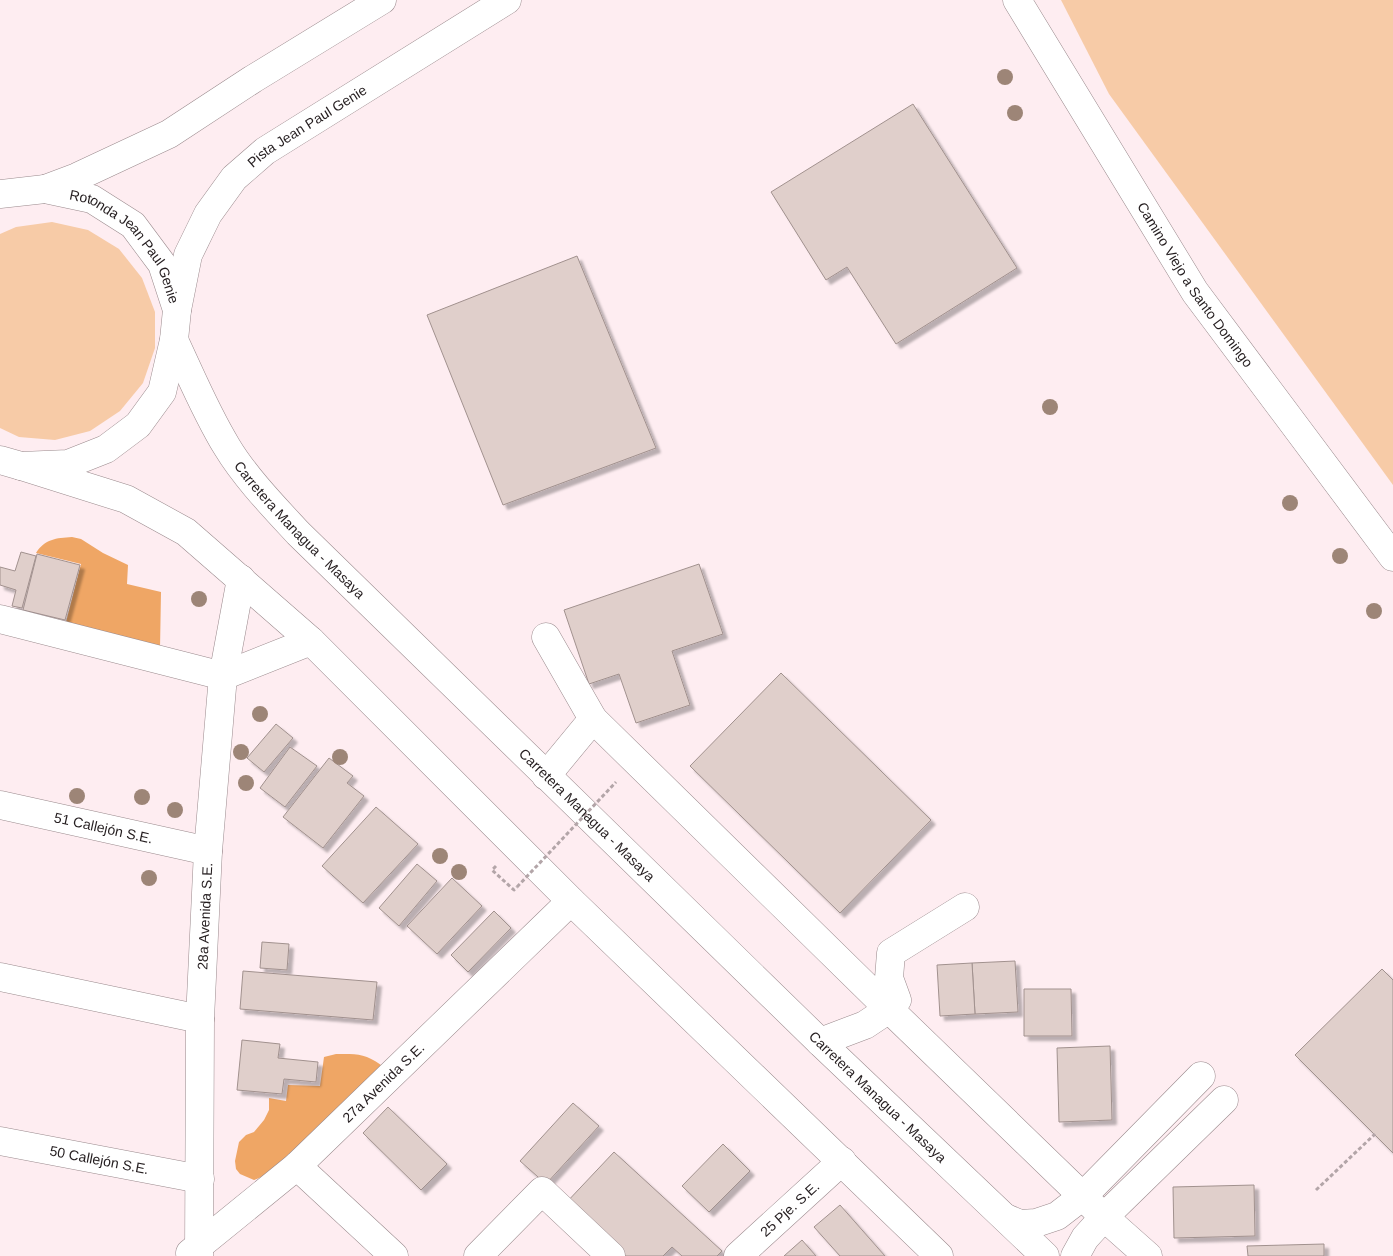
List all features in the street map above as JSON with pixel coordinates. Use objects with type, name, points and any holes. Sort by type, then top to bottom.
[{"type":"main road","points":[[45,189],[103,166],[169,134],[253,79],[382,0]]},
{"type":"main road","name":"Pista Jean Paul Genie","points":[[177,310],[188,255],[208,214],[234,178],[265,151],[507,0]]},
{"type":"main road","name":"Camino Viejo a Santo Domingo","points":[[1017,0],[1195,292],[1388,544]]},
{"type":"main road","name":"Rotonda Jean Paul Genie","points":[[0,194],[45,189],[92,199],[133,226],[162,264],[177,310],[174,340],[162,392],[138,425],[106,449],[68,464],[10,463]]},
{"type":"main road","name":"Carretera Managua - Masaya","points":[[174,340],[227,448],[267,500],[330,566],[546,776],[820,1042],[1045,1256]]},
{"type":"main road","points":[[10,463],[126,499],[186,532],[311,640],[571,901],[842,1160],[939,1256]]},
{"type":"main road","name":"28a Avenida S.E.","points":[[195,1252],[200,1179],[200,1019],[208,851],[223,676],[240,579]]},
{"type":"main road","points":[[0,619],[223,676],[311,640]]},
{"type":"main road","points":[[546,636],[593,719],[1104,1217],[1148,1256]]},
{"type":"main road","points":[[546,776],[593,719]]},
{"type":"main road","name":"51 Callejón S.E.","points":[[0,805],[208,851]]},
{"type":"main road","name":"27a Avenida S.E.","points":[[195,1252],[297,1166],[571,901]]},
{"type":"main road","points":[[820,1042],[865,1025],[889,1008],[897,1000],[889,978],[890,953],[965,907]]},
{"type":"main road","points":[[0,977],[200,1019]]},
{"type":"main road","points":[[1006,1218],[1020,1224],[1036,1223],[1057,1216],[1083,1196],[1200,1076]]},
{"type":"main road","points":[[1075,1256],[1085,1238],[1104,1217],[1224,1100]]},
{"type":"main road","name":"50 Callejón S.E.","points":[[0,1141],[200,1179]]},
{"type":"main road","name":"25 Pje. S.E.","points":[[738,1256],[842,1160]]},
{"type":"main road","points":[[297,1166],[394,1256]]},
{"type":"main road","points":[[478,1256],[542,1191],[611,1256]]},
{"type":"path","points":[[492,870],[514,890],[616,782]]},
{"type":"path","points":[[1316,1190],[1374,1134]]},
{"type":"shaded area","points":[[1061,0],[1393,0],[1393,485],[1109,94]]},
{"type":"shaded area","points":[[52,222],[88,230],[119,249],[142,278],[155,312],[155,348],[143,383],[120,411],[90,431],[55,440],[19,437],[0,428],[0,234],[16,227]]},
{"type":"shaded area","points":[[72,537],[81,539],[103,553],[128,565],[127,584],[161,592],[160,649],[65,626],[81,564],[36,553],[39,548],[51,540]]},
{"type":"shaded area","points":[[336,1054],[360,1055],[370,1058],[381,1065],[350,1098],[280,1165],[254,1180],[240,1174],[236,1169],[235,1161],[239,1142],[246,1135],[254,1132],[264,1120],[269,1110],[269,1098],[286,1101],[288,1085],[320,1086],[324,1057]]},
{"type":"building","points":[[913,104],[1017,268],[896,344],[847,267],[826,280],[771,192]]},
{"type":"building","points":[[577,256],[656,448],[503,505],[427,315]]},
{"type":"building","points":[[21,552],[36,556],[22,608],[12,606],[16,590],[0,585],[0,567],[15,571]]},
{"type":"building","points":[[37,554],[80,565],[65,620],[23,610]]},
{"type":"building","points":[[699,564],[723,634],[672,651],[690,705],[636,723],[619,674],[589,684],[564,610]]},
{"type":"building","points":[[781,673],[931,820],[840,913],[690,766]]},
{"type":"building","points":[[276,724],[293,738],[264,772],[247,758]]},
{"type":"building","points":[[290,747],[317,766],[285,807],[260,788]]},
{"type":"building","points":[[329,758],[353,776],[347,783],[364,796],[323,848],[283,817]]},
{"type":"building","points":[[376,807],[418,844],[363,903],[322,866]]},
{"type":"building","points":[[417,864],[437,881],[399,926],[379,908]]},
{"type":"building","points":[[452,878],[482,906],[437,954],[407,926]]},
{"type":"building","points":[[494,911],[511,928],[468,972],[451,955]]},
{"type":"building","points":[[262,942],[289,944],[287,970],[260,968]]},
{"type":"building","points":[[1015,961],[1018,1012],[975,1014],[972,963]]},
{"type":"building","points":[[972,963],[975,1014],[940,1016],[937,965]]},
{"type":"building","points":[[1382,969],[1393,980],[1393,1153],[1295,1055]]},
{"type":"building","points":[[243,971],[377,982],[373,1020],[240,1009]]},
{"type":"building","points":[[1024,989],[1071,989],[1072,1036],[1024,1036]]},
{"type":"building","points":[[242,1040],[280,1044],[278,1058],[318,1062],[316,1082],[284,1079],[282,1094],[237,1090]]},
{"type":"building","points":[[1110,1046],[1112,1120],[1059,1122],[1057,1048]]},
{"type":"building","points":[[573,1103],[599,1126],[546,1184],[520,1161]]},
{"type":"building","points":[[388,1107],[447,1164],[421,1190],[363,1133]]},
{"type":"building","points":[[723,1144],[750,1171],[709,1212],[682,1186]]},
{"type":"building","points":[[614,1152],[722,1251],[717,1256],[682,1256],[672,1247],[663,1256],[619,1256],[564,1205]]},
{"type":"building","points":[[1254,1185],[1255,1236],[1174,1238],[1173,1187]]},
{"type":"building","points":[[840,1205],[885,1256],[840,1256],[814,1227]]},
{"type":"building","points":[[802,1240],[816,1256],[784,1256]]},
{"type":"building","points":[[1324,1244],[1324,1256],[1248,1256],[1247,1246]]}]
